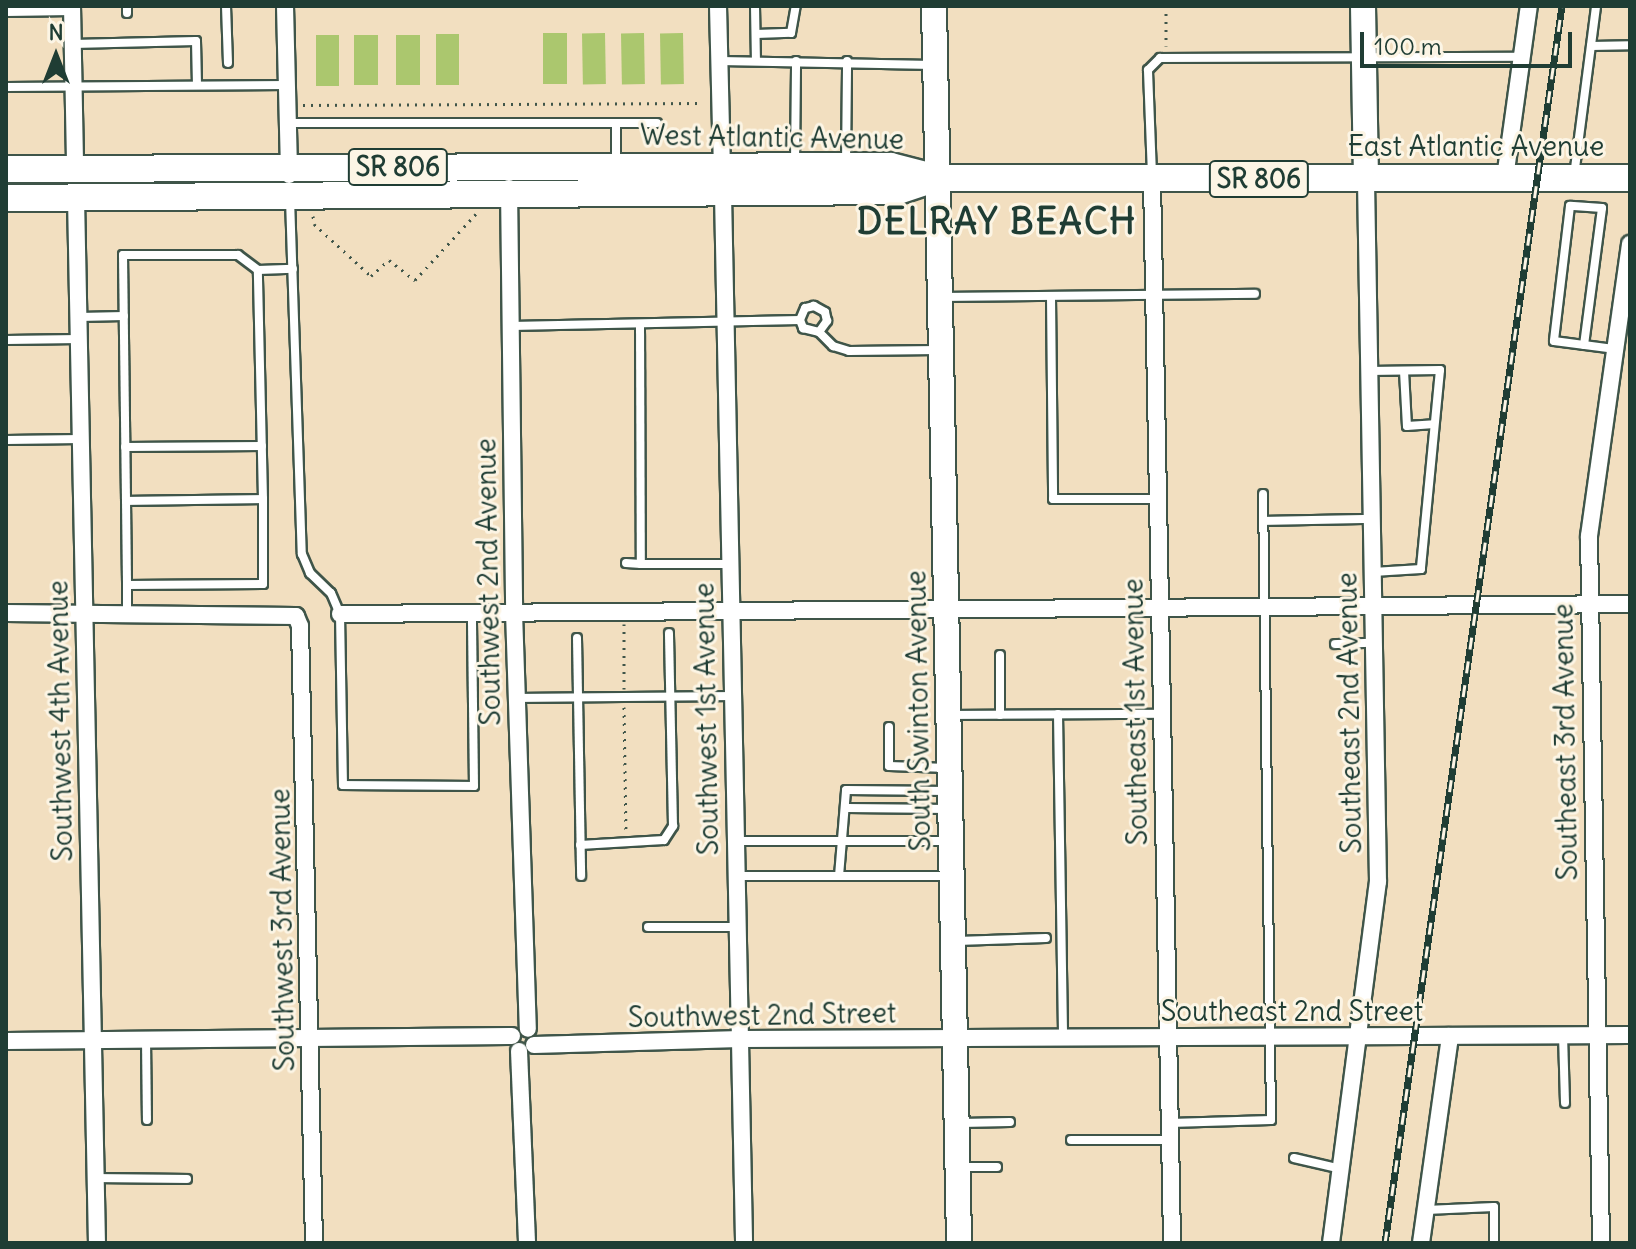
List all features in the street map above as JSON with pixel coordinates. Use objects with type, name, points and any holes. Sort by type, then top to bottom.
[{"type":"main road","name":"West Atlantic Avenue","points":[[6,169],[891,166],[937,178]]},
{"type":"main road","points":[[689,194],[722,167]]},
{"type":"main road","points":[[11,198],[53,190],[71,178],[75,168]]},
{"type":"main road","points":[[76,198],[80,189],[98,178],[141,168]]},
{"type":"main road","points":[[723,194],[761,168]]},
{"type":"main road","name":"East Atlantic Avenue","points":[[937,178],[1630,178]]},
{"type":"main road","name":"West Atlantic Avenue","points":[[11,198],[898,191],[937,178]]},
{"type":"street","points":[[285,6],[290,197]]},
{"type":"street","points":[[718,6],[722,167]]},
{"type":"street","name":"South Swinton Avenue","points":[[934,6],[959,1243]]},
{"type":"street","points":[[1363,6],[1366,179]]},
{"type":"street","points":[[1505,178],[1529,6]]},
{"type":"street","points":[[72,9],[75,168]]},
{"type":"street","name":"Southwest 2nd Avenue","points":[[509,167],[514,612],[527,1243]]},
{"type":"street","name":"Southeast 2nd Avenue","points":[[1331,1243],[1378,882],[1366,179]]},
{"type":"street","name":"Southeast 1st Avenue","points":[[1152,180],[1172,1243]]},
{"type":"street","name":"Southwest 1st Avenue","points":[[723,194],[728,564],[744,1243]]},
{"type":"street","name":"Southwest 4th Avenue","points":[[76,198],[97,1243]]},
{"type":"street","name":"Southeast 3rd Avenue","points":[[1601,1243],[1589,536],[1630,244]]},
{"type":"street","points":[[340,614],[1630,604]]},
{"type":"street","points":[[6,613],[127,613]]},
{"type":"street","name":"Southwest 3rd Avenue","points":[[127,613],[296,616],[300,626],[314,1243]]},
{"type":"street","name":"Southeast 2nd Street","points":[[954,1039],[1630,1035]]},
{"type":"street","points":[[1421,1243],[1450,1036]]},
{"type":"street","name":"Southwest 2nd Street","points":[[6,1041],[523,1040],[558,1037],[570,1044],[740,1039],[954,1039]]},
{"type":"lane","points":[[226,6],[228,63]]},
{"type":"lane","points":[[755,6],[756,61]]},
{"type":"lane","points":[[756,34],[791,33],[796,6]]},
{"type":"lane","points":[[1574,178],[1596,6]]},
{"type":"lane","points":[[6,12],[72,9]]},
{"type":"lane","points":[[73,44],[196,41],[197,85]]},
{"type":"lane","points":[[1591,46],[1630,45]]},
{"type":"lane","points":[[1152,180],[1148,70],[1151,63],[1166,58],[1522,57]]},
{"type":"lane","points":[[719,61],[935,65]]},
{"type":"lane","points":[[795,167],[796,61]]},
{"type":"lane","points":[[846,166],[847,61]]},
{"type":"lane","points":[[6,87],[287,85]]},
{"type":"lane","points":[[287,123],[657,123]]},
{"type":"lane","points":[[616,123],[616,167]]},
{"type":"lane","points":[[290,197],[302,554],[310,573],[331,593],[340,614],[343,785],[474,786],[472,613]]},
{"type":"lane","points":[[1584,345],[1602,208],[1570,206],[1554,341],[1584,345],[1615,349]]},
{"type":"lane","points":[[127,613],[123,255],[238,255],[258,270],[293,269]]},
{"type":"lane","points":[[127,585],[263,584],[258,270]]},
{"type":"lane","points":[[940,297],[1255,294]]},
{"type":"lane","points":[[1051,297],[1053,499],[1157,499]]},
{"type":"lane","points":[[800,320],[805,308],[822,309],[827,321],[819,332]]},
{"type":"lane","points":[[79,317],[124,316]]},
{"type":"lane","points":[[510,326],[800,320]]},
{"type":"lane","points":[[800,320],[806,331],[819,332],[833,346],[849,351],[941,350]]},
{"type":"lane","points":[[640,324],[641,564]]},
{"type":"lane","points":[[6,340],[79,339]]},
{"type":"lane","points":[[1369,371],[1440,370],[1421,569],[1373,572]]},
{"type":"lane","points":[[1404,371],[1407,426],[1434,424]]},
{"type":"lane","points":[[6,440],[81,439]]},
{"type":"lane","points":[[125,447],[262,446]]},
{"type":"lane","points":[[1071,1140],[1271,1120],[1263,494]]},
{"type":"lane","points":[[126,501],[263,499]]},
{"type":"lane","points":[[1264,521],[1372,519]]},
{"type":"lane","points":[[626,563],[728,564]]},
{"type":"lane","points":[[580,845],[664,840],[673,826],[669,633]]},
{"type":"lane","points":[[577,638],[581,876]]},
{"type":"lane","points":[[1335,644],[1374,643]]},
{"type":"lane","points":[[1000,655],[1000,715]]},
{"type":"lane","points":[[516,698],[731,696]]},
{"type":"lane","points":[[1058,714],[1063,1038]]},
{"type":"lane","points":[[948,715],[1161,714]]},
{"type":"lane","points":[[889,727],[889,766],[950,789]]},
{"type":"lane","points":[[839,876],[839,841],[847,808],[846,790],[950,789]]},
{"type":"lane","points":[[847,808],[950,789]]},
{"type":"lane","points":[[735,841],[951,841]]},
{"type":"lane","points":[[736,876],[951,876]]},
{"type":"lane","points":[[648,927],[737,927]]},
{"type":"lane","points":[[952,941],[1046,938]]},
{"type":"lane","points":[[1563,1035],[1565,1103]]},
{"type":"lane","points":[[146,1041],[147,1120]]},
{"type":"lane","points":[[956,1123],[1010,1122]]},
{"type":"lane","points":[[1294,1158],[1342,1169]]},
{"type":"lane","points":[[957,1167],[997,1167]]},
{"type":"lane","points":[[95,1178],[187,1179]]},
{"type":"lane","points":[[1426,1210],[1494,1207],[1494,1243]]},
{"type":"path","points":[[1166,6],[1166,58]]},
{"type":"path","points":[[300,105],[703,103]]},
{"type":"path","points":[[312,213],[314,224],[371,276],[389,260],[415,280],[476,214]]},
{"type":"path","points":[[624,624],[624,690]]},
{"type":"path","points":[[624,707],[626,833]]},
{"type":"green space","points":[[543,33],[567,33],[567,84],[543,84]]},
{"type":"green space","points":[[582,33],[605,33],[606,84],[583,84]]},
{"type":"green space","points":[[621,33],[644,33],[645,84],[622,84]]},
{"type":"green space","points":[[660,33],[683,33],[684,84],[661,84]]},
{"type":"green space","points":[[436,34],[459,34],[459,85],[436,85]]},
{"type":"green space","points":[[316,35],[339,35],[339,86],[316,86]]},
{"type":"green space","points":[[354,35],[378,35],[378,85],[354,85]]},
{"type":"green space","points":[[396,35],[420,35],[420,85],[396,85]]},
{"type":"railway","points":[[1385,1243],[1562,6]]},
{"type":"district","name":"DELRAY BEACH","points":[[997,222]]}]
